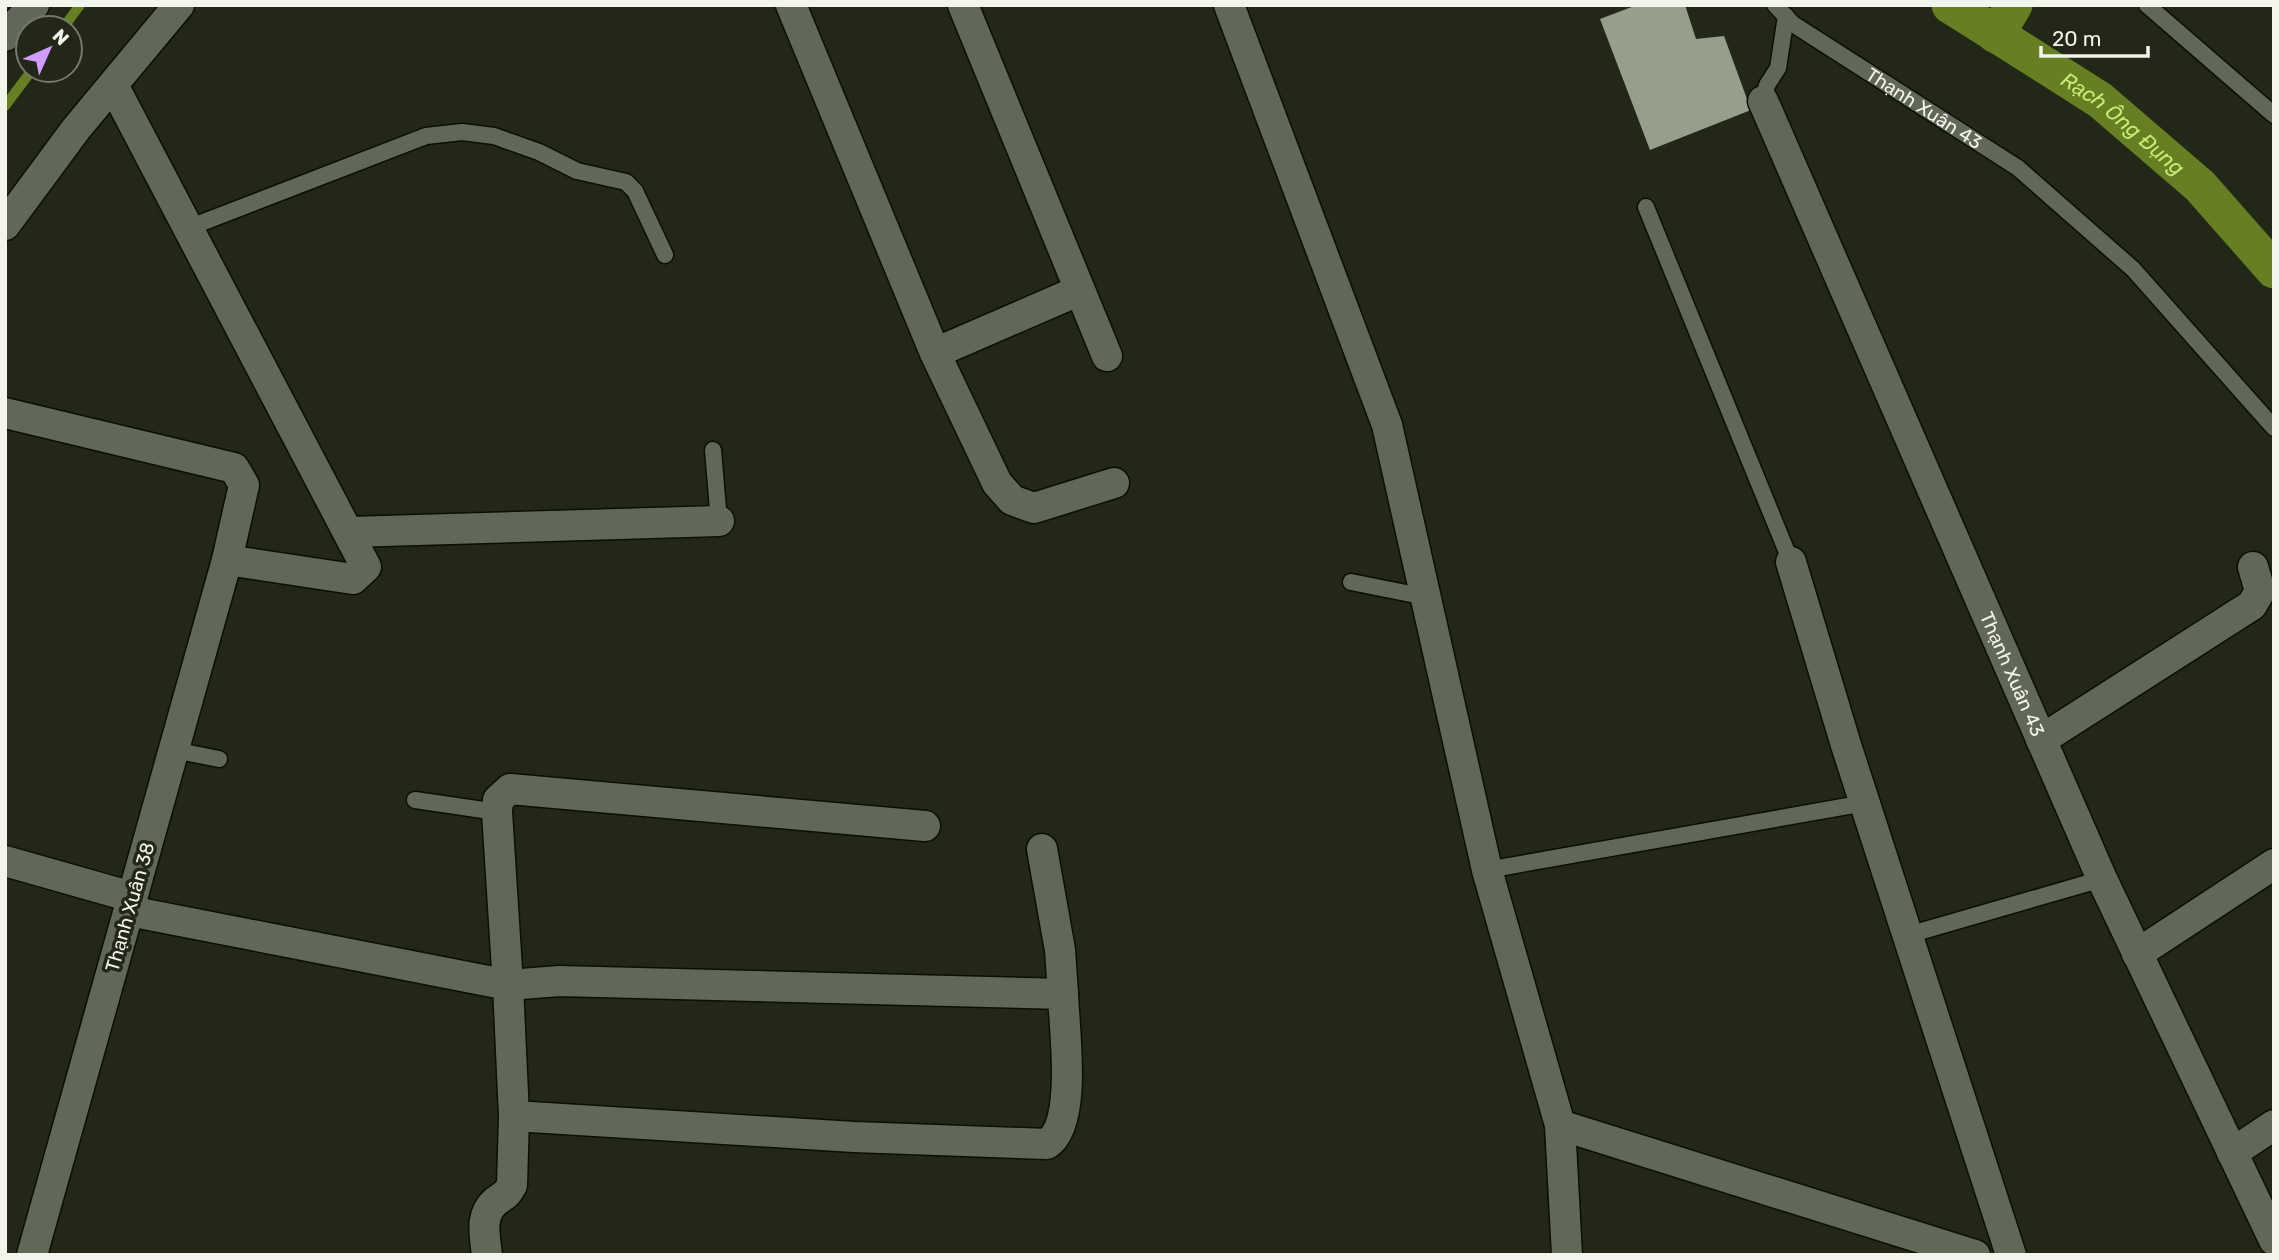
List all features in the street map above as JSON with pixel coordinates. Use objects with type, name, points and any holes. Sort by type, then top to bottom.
[{"type":"street","points":[[5,36],[34,5]]},
{"type":"street","points":[[5,225],[113,85],[179,5]]},
{"type":"street","points":[[790,5],[935,353],[998,483],[1012,500],[1034,508],[1114,483]]},
{"type":"street","points":[[963,5],[1027,155],[1078,290],[1107,356]]},
{"type":"street","points":[[1229,5],[1387,425],[1487,870],[1560,1125],[1567,1255]]},
{"type":"street","points":[[113,85],[366,567],[354,579],[227,560]]},
{"type":"street","name":"Thạnh Xuân 43","points":[[1763,101],[2102,879],[2274,1240]]},
{"type":"street","points":[[935,353],[1078,290]]},
{"type":"street","name":"Thạnh Xuân 38","points":[[5,413],[234,468],[244,485],[227,560],[32,1255]]},
{"type":"street","points":[[349,532],[719,522]]},
{"type":"street","points":[[1791,562],[1865,803],[2011,1255]]},
{"type":"street","points":[[2041,740],[2252,605],[2260,591],[2253,567]]},
{"type":"street","points":[[487,1255],[484,1218],[495,1202],[507,1195],[512,1185],[514,1116],[498,800],[510,789],[925,826]]},
{"type":"street","points":[[514,1116],[854,1137],[1047,1144],[1059,1133],[1066,1105],[1060,950],[1042,849]]},
{"type":"street","points":[[5,861],[131,904],[508,985],[559,981],[1063,994]]},
{"type":"street","points":[[2137,954],[2274,864]]},
{"type":"street","points":[[1560,1125],[1975,1255]]},
{"type":"street","points":[[2232,1153],[2274,1125]]},
{"type":"lane","points":[[2147,5],[2274,115]]},
{"type":"lane","points":[[1763,101],[1767,85],[1778,68],[1780,11]]},
{"type":"lane","name":"Thạnh Xuân 43","points":[[1780,11],[2018,168],[2133,269],[2274,428]]},
{"type":"lane","points":[[188,228],[426,136],[462,132],[494,136],[577,170],[626,182],[635,191],[665,256]]},
{"type":"lane","points":[[1646,207],[1791,562]]},
{"type":"lane","points":[[713,450],[719,522]]},
{"type":"lane","points":[[1351,582],[1426,597]]},
{"type":"lane","points":[[174,750],[219,759]]},
{"type":"lane","points":[[415,800],[497,812]]},
{"type":"lane","points":[[1487,870],[1865,803]]},
{"type":"lane","points":[[1908,934],[2102,879]]},
{"type":"building","points":[[1637,5],[1685,5],[1696,39],[1724,36],[1751,110],[1650,150],[1600,19]]},
{"type":"waterway","points":[[73,14],[80,5]]},
{"type":"waterway","name":"Rạch Ông Đụng","points":[[1950,5],[2100,100],[2200,186],[2274,270]]},
{"type":"waterway","points":[[1996,35],[2014,5]]},
{"type":"waterway","points":[[5,106],[22,84]]}]
